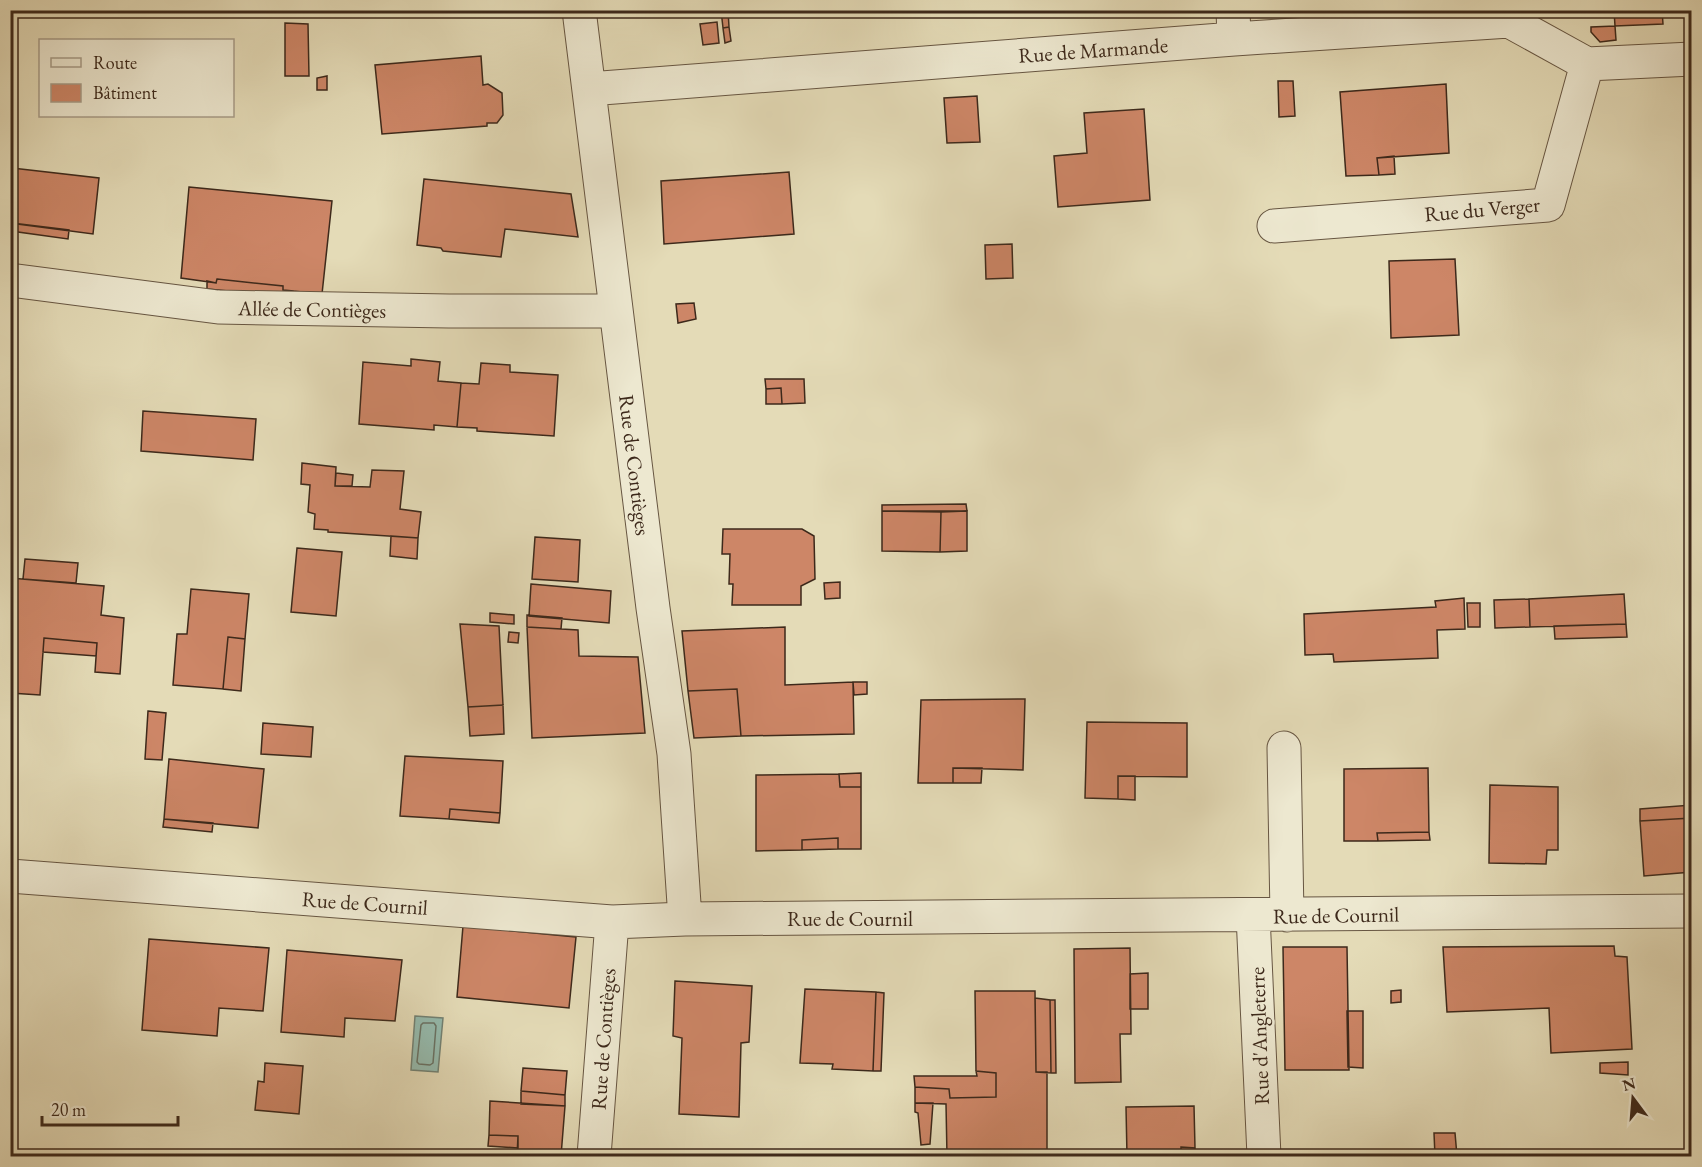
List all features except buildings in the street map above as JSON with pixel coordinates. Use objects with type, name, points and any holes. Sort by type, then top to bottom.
[{"type":"street","name":"Rue de Contièges","points":[[579,10],[651,597],[674,754],[685,920]]},
{"type":"street","name":"Rue de Marmande","points":[[589,89],[1234,25],[1509,21],[1587,64]]},
{"type":"street","points":[[1587,64],[1692,59]]},
{"type":"street","name":"Rue du Verger","points":[[1274,226],[1548,205],[1587,64]]},
{"type":"street","name":"Allée de Contièges","points":[[10,280],[218,307],[448,311],[616,310]]},
{"type":"street","points":[[1284,748],[1287,915]]},
{"type":"street","name":"Rue de Cournil","points":[[10,876],[612,922],[1692,910]]},
{"type":"street","name":"Rue d'Angleterre","points":[[1253,915],[1264,1156]]},
{"type":"street","name":"Rue de Contièges","points":[[594,1156],[612,922]]},
{"type":"water","points":[[415,1016],[443,1018],[438,1072],[411,1070]]}]
